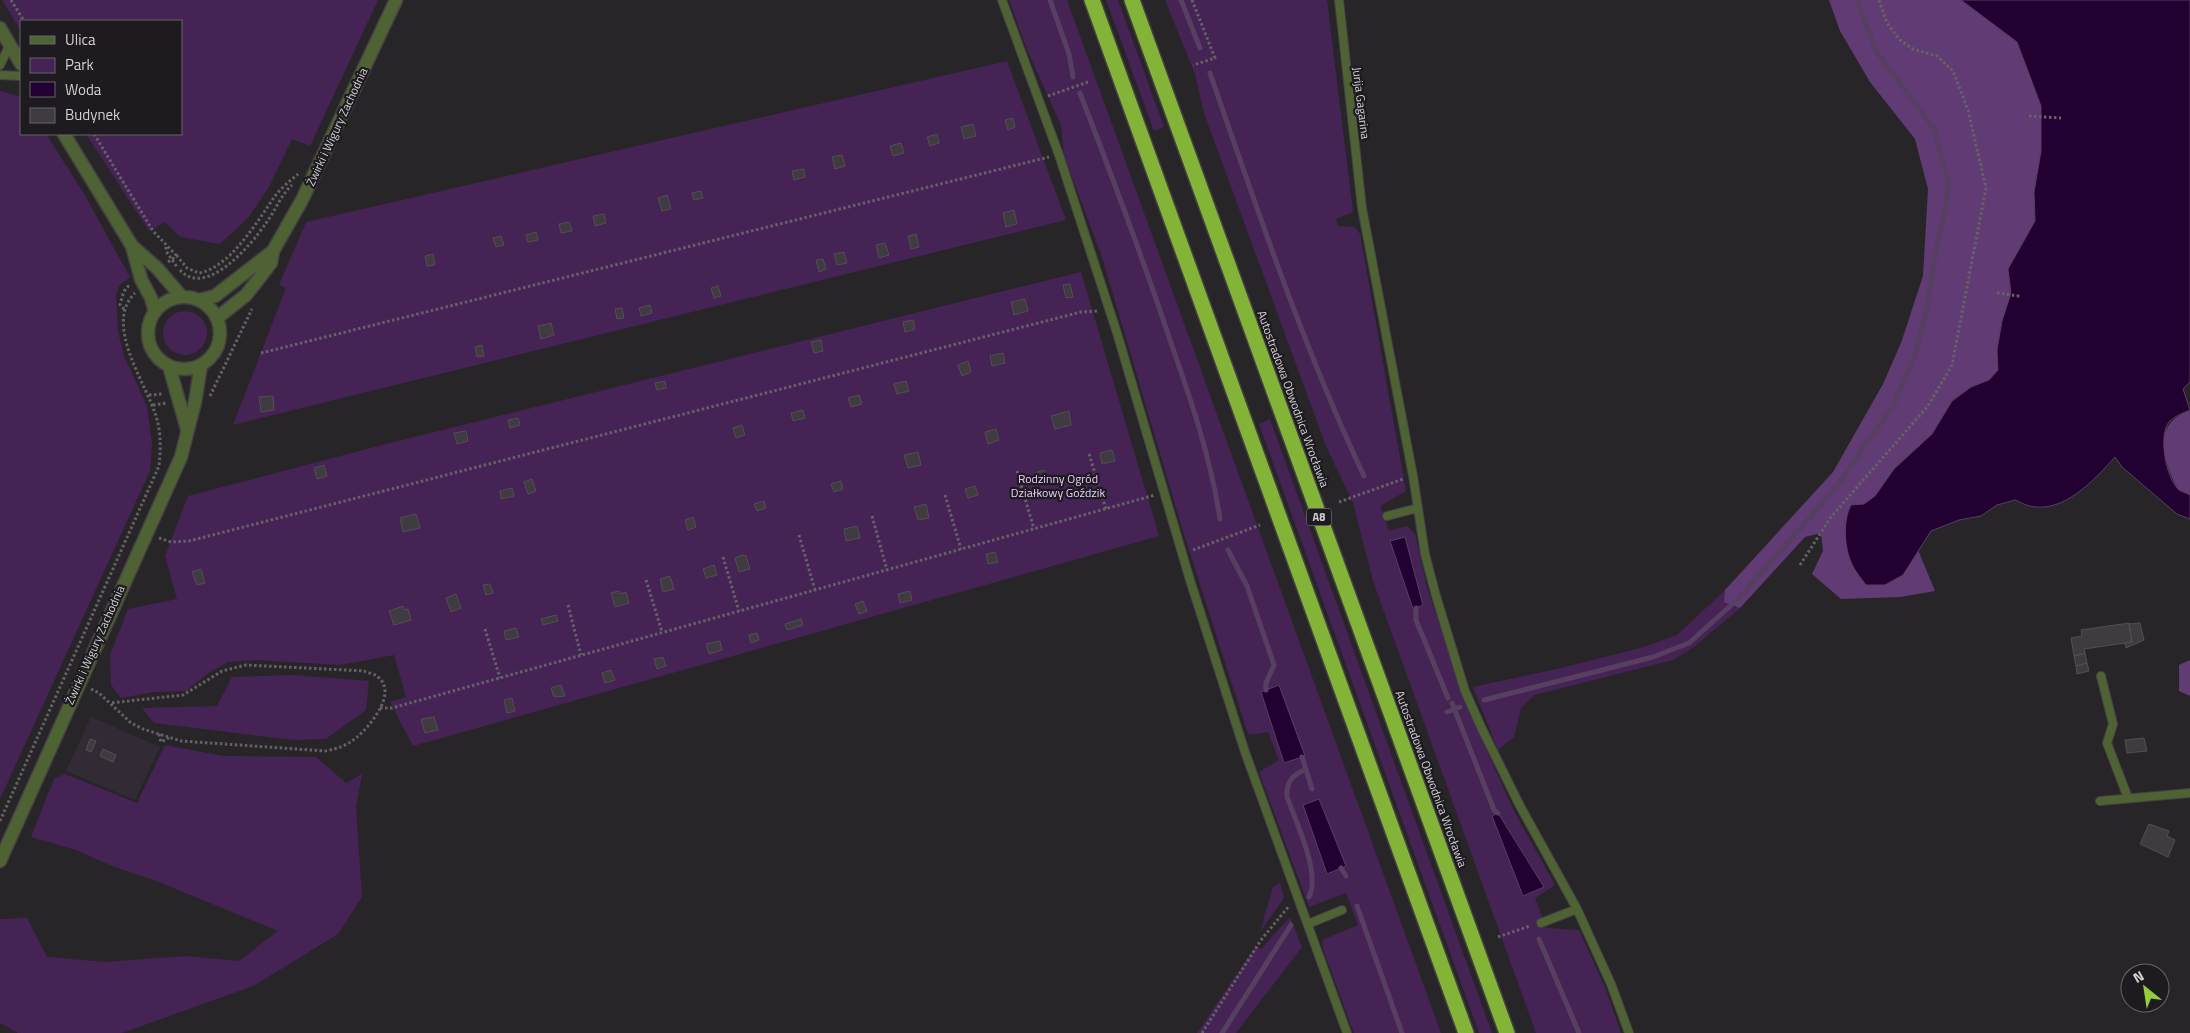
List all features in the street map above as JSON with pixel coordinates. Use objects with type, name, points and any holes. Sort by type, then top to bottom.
[{"type":"highway","points":[[1092,0],[1466,1033]]},
{"type":"highway","name":"Autostradowa Obwodnica Wrocławia","points":[[1132,0],[1507,1033]]},
{"type":"street","name":"Żwirki i Wigury Zachodnia","points":[[273,251],[293,219],[322,160],[396,0]]},
{"type":"street","points":[[0,28],[20,62]]},
{"type":"street","points":[[65,135],[132,246],[141,278],[151,298],[155,312]]},
{"type":"street","points":[[132,246],[157,268],[181,296]]},
{"type":"street","points":[[199,300],[215,296],[273,251]]},
{"type":"street","points":[[218,318],[246,295],[271,263],[273,251]]},
{"type":"street","points":[[181,296],[199,300],[207,304],[218,318],[220,329],[216,350],[201,365],[185,369],[169,366],[153,352],[149,342],[150,321],[155,312],[171,299],[181,296]]},
{"type":"street","name":"Żwirki i Wigury Zachodnia","points":[[0,861],[78,682],[181,456],[195,402],[201,365]]},
{"type":"street","points":[[169,366],[187,429]]},
{"type":"lane","points":[[1002,0],[1114,325],[1245,752],[1347,1033]]},
{"type":"lane","name":"Jurija Gagarina","points":[[1339,0],[1362,208],[1413,476],[1425,554],[1436,596],[1465,690],[1501,770],[1577,909],[1629,1033]]},
{"type":"lane","points":[[0,65],[10,44]]},
{"type":"lane","points":[[0,75],[20,76]]},
{"type":"lane","points":[[1387,516],[1418,508]]},
{"type":"lane","points":[[2101,676],[2113,724],[2107,743],[2128,798]]},
{"type":"lane","points":[[2100,801],[2190,792]]},
{"type":"lane","points":[[1541,923],[1577,909]]},
{"type":"lane","points":[[1308,924],[1342,910]]},
{"type":"path","points":[[11,0],[23,20]]},
{"type":"path","points":[[1192,0],[1215,58],[1193,65]]},
{"type":"path","points":[[1800,565],[1830,517],[1928,406],[1952,365],[1986,188],[1968,110],[1953,71],[1938,56],[1912,49],[1900,40],[1887,23],[1879,0]]},
{"type":"path","points":[[1038,100],[1088,82]]},
{"type":"path","points":[[2028,116],[2061,118]]},
{"type":"path","points":[[95,135],[153,231],[166,247],[166,251],[177,267],[186,276],[195,279],[207,278],[216,273],[247,247],[265,225],[278,204]]},
{"type":"path","points":[[261,353],[1044,158]]},
{"type":"path","points":[[166,247],[170,247],[187,268],[199,272],[219,262],[248,236],[284,186],[311,160],[322,160]]},
{"type":"path","points":[[161,266],[177,256]]},
{"type":"path","points":[[172,270],[177,267]]},
{"type":"path","points":[[124,309],[120,305],[126,287],[136,282]]},
{"type":"path","points":[[0,821],[160,466],[161,446],[157,418],[129,353],[125,337],[124,309],[129,299],[139,290]]},
{"type":"path","points":[[1997,293],[2018,296]]},
{"type":"path","points":[[210,396],[214,393],[251,311]]},
{"type":"path","points":[[171,542],[189,541],[1071,315],[1093,312]]},
{"type":"path","points":[[148,395],[170,394]]},
{"type":"path","points":[[153,405],[171,403]]},
{"type":"path","points":[[1089,454],[1106,509]]},
{"type":"path","points":[[1017,471],[1034,529]]},
{"type":"path","points":[[1339,502],[1413,476]]},
{"type":"path","points":[[945,496],[961,549]]},
{"type":"path","points":[[380,708],[392,708],[1148,497]]},
{"type":"path","points":[[872,516],[887,570]]},
{"type":"path","points":[[1183,554],[1260,525]]},
{"type":"path","points":[[799,535],[815,590]]},
{"type":"path","points":[[723,558],[739,611]]},
{"type":"path","points":[[646,580],[662,632]]},
{"type":"path","points":[[568,605],[581,655]]},
{"type":"path","points":[[485,628],[500,678]]},
{"type":"path","points":[[78,682],[99,693],[131,723],[181,741],[325,751],[339,748],[356,738],[380,708],[385,695],[384,685],[378,677],[364,671],[246,665],[222,671],[183,695],[110,703]]},
{"type":"path","points":[[159,734],[161,742],[169,737]]},
{"type":"path","points":[[1202,1033],[1261,940],[1287,907],[1298,901]]},
{"type":"path","points":[[1498,937],[1541,923]]},
{"type":"shaded area","points":[[1829,0],[1961,0],[2017,42],[2041,106],[2041,151],[2034,192],[2035,221],[2008,269],[2011,293],[2002,321],[1997,350],[1998,370],[1989,380],[1971,387],[1952,401],[1932,434],[1894,469],[1875,496],[1864,504],[1851,505],[1848,547],[1854,564],[1866,585],[1903,575],[1918,550],[1935,591],[1900,597],[1841,599],[1812,574],[1823,551],[1821,533],[1805,537],[1740,608],[1724,602],[1725,590],[1833,472],[1883,384],[1901,343],[1923,276],[1928,189],[1915,139],[1870,82],[1840,31]]},
{"type":"shaded area","points":[[2190,410],[2190,495],[2178,490],[2168,467],[2163,444],[2169,425],[2177,417]]},
{"type":"shaded area","points":[[2190,660],[2190,696],[2179,691],[2179,665]]},
{"type":"shaded area","points":[[91,717],[160,747],[135,800],[66,771]]},
{"type":"green space","points":[[2,0],[378,0],[310,146],[292,139],[269,187],[248,218],[220,244],[180,237],[165,222],[149,231],[87,135],[182,135],[182,20],[20,20],[20,29]]},
{"type":"green space","points":[[1009,0],[1067,0],[1441,1033],[1354,1033],[1323,949],[1322,940],[1358,925],[1346,893],[1309,907],[1259,772],[1279,760],[1268,732],[1249,735],[1246,728],[1182,528],[1102,257],[1064,156],[1061,125],[1028,52]]},
{"type":"green space","points":[[1106,0],[1118,0],[1164,127],[1154,131]]},
{"type":"green space","points":[[1165,0],[1327,0],[1353,212],[1336,219],[1338,226],[1355,227],[1360,234],[1406,491],[1380,506],[1389,531],[1407,526],[1415,534],[1428,591],[1469,711],[1514,811],[1555,885],[1535,898],[1546,928],[1579,930],[1605,987],[1621,1033],[1536,1033],[1373,581],[1353,503],[1326,446],[1204,113],[1195,74]]},
{"type":"green space","points":[[1007,61],[1066,220],[233,425],[286,288],[279,285],[306,222]]},
{"type":"green space","points":[[0,91],[20,97],[20,135],[47,135],[83,192],[130,277],[119,286],[116,295],[118,331],[124,356],[147,406],[152,445],[150,471],[0,799]]},
{"type":"green space","name":"Rodzinny Ogród Działkowy Goździk","points":[[1081,272],[1159,536],[413,746],[390,702],[406,697],[394,655],[340,665],[256,660],[228,662],[210,672],[186,691],[154,692],[121,698],[111,685],[110,655],[128,609],[177,599],[165,556],[188,496],[386,444]]},
{"type":"green space","points":[[189,311],[201,317],[206,324],[206,342],[201,349],[194,354],[181,355],[169,349],[164,342],[163,329],[169,317],[176,312]]},
{"type":"green space","points":[[1270,419],[1492,1033],[1479,1033],[1259,424]]},
{"type":"green space","points":[[1725,590],[1724,602],[1740,608],[1694,647],[1673,660],[1534,695],[1521,708],[1514,737],[1498,750],[1473,687],[1561,668],[1644,647],[1677,635]]},
{"type":"green space","points":[[292,675],[369,681],[366,710],[326,739],[294,740],[154,723],[142,708],[217,706],[232,677]]},
{"type":"green space","points":[[165,745],[223,756],[316,757],[346,783],[362,774],[356,807],[362,897],[338,934],[253,986],[122,1033],[18,1033],[0,1023],[0,919],[27,918],[47,957],[105,962],[186,956],[239,961],[278,931],[76,850],[31,837],[54,779],[65,774],[137,803]]},
{"type":"green space","points":[[1280,882],[1284,898],[1260,932],[1273,887]]},
{"type":"green space","points":[[1290,917],[1302,947],[1236,1033],[1197,1033],[1256,946],[1261,949]]},
{"type":"water","points":[[1961,0],[2190,0],[2190,382],[2183,389],[2190,410],[2176,416],[2169,422],[2164,437],[2164,446],[2170,477],[2179,490],[2190,495],[2190,519],[2177,514],[2122,467],[2115,457],[2078,493],[2055,505],[2043,507],[2030,506],[2015,500],[1997,505],[1981,516],[1959,520],[1931,531],[1903,575],[1885,585],[1866,585],[1852,565],[1847,548],[1845,533],[1848,511],[1851,505],[1864,504],[1875,496],[1894,469],[1932,434],[1952,401],[1971,387],[1989,380],[1998,370],[1997,350],[2002,321],[2011,293],[2008,269],[2035,221],[2034,192],[2041,151],[2041,106],[2017,42]]},
{"type":"water","points":[[1405,537],[1423,605],[1413,609],[1390,541]]},
{"type":"water","points":[[1279,685],[1305,756],[1284,763],[1261,692]]},
{"type":"water","points":[[1319,799],[1346,866],[1327,874],[1303,805]]},
{"type":"water","points":[[1498,813],[1544,887],[1523,896],[1492,816]]},
{"type":"building","points":[[1013,118],[1015,127],[1008,130],[1005,120]]},
{"type":"building","points":[[973,124],[976,136],[964,139],[961,127]]},
{"type":"building","points":[[937,134],[939,143],[930,146],[927,137]]},
{"type":"building","points":[[901,143],[904,153],[893,156],[890,146]]},
{"type":"building","points":[[842,155],[845,166],[835,169],[832,157]]},
{"type":"building","points":[[804,169],[805,177],[794,180],[792,171]]},
{"type":"building","points":[[701,191],[703,198],[694,200],[692,193]]},
{"type":"building","points":[[667,195],[671,209],[662,211],[658,198]]},
{"type":"building","points":[[1014,210],[1017,224],[1006,227],[1003,213]]},
{"type":"building","points":[[604,214],[606,223],[595,226],[593,216]]},
{"type":"building","points":[[569,222],[572,231],[561,233],[559,224]]},
{"type":"building","points":[[536,232],[538,240],[528,242],[526,235]]},
{"type":"building","points":[[916,234],[919,247],[911,249],[908,236]]},
{"type":"building","points":[[501,236],[504,245],[496,247],[493,238]]},
{"type":"building","points":[[885,243],[889,255],[879,258],[876,245]]},
{"type":"building","points":[[844,252],[847,263],[837,265],[834,254]]},
{"type":"building","points":[[433,254],[435,265],[427,266],[425,256]]},
{"type":"building","points":[[823,259],[826,269],[819,272],[816,260]]},
{"type":"building","points":[[1070,284],[1073,297],[1066,298],[1063,285]]},
{"type":"building","points":[[718,286],[721,296],[714,298],[711,288]]},
{"type":"building","points":[[1025,299],[1028,311],[1014,315],[1011,302]]},
{"type":"building","points":[[650,305],[652,313],[641,316],[639,308]]},
{"type":"building","points":[[622,308],[624,318],[617,319],[615,309]]},
{"type":"building","points":[[913,320],[915,329],[905,332],[903,322]]},
{"type":"building","points":[[551,323],[554,335],[541,339],[538,326]]},
{"type":"building","points":[[821,340],[823,351],[814,353],[811,342]]},
{"type":"building","points":[[482,345],[484,356],[477,357],[475,347]]},
{"type":"building","points":[[1003,353],[1005,363],[992,366],[990,356]]},
{"type":"building","points":[[968,361],[971,372],[962,376],[958,365]]},
{"type":"building","points":[[665,381],[666,388],[657,390],[655,383]]},
{"type":"building","points":[[906,381],[909,391],[897,394],[894,384]]},
{"type":"building","points":[[859,395],[862,404],[851,407],[848,398]]},
{"type":"building","points":[[273,396],[274,410],[261,412],[259,397]]},
{"type":"building","points":[[803,410],[805,418],[793,421],[791,413]]},
{"type":"building","points":[[1069,411],[1071,425],[1055,429],[1051,416]]},
{"type":"building","points":[[518,418],[520,425],[510,428],[508,420]]},
{"type":"building","points":[[742,425],[745,435],[736,438],[733,428]]},
{"type":"building","points":[[996,429],[999,440],[988,444],[985,432]]},
{"type":"building","points":[[466,431],[468,441],[457,444],[454,433]]},
{"type":"building","points":[[1112,450],[1115,461],[1102,464],[1100,453]]},
{"type":"building","points":[[918,452],[921,465],[908,468],[904,455]]},
{"type":"building","points":[[324,465],[327,476],[317,479],[314,468]]},
{"type":"building","points":[[1044,470],[1047,481],[1038,483],[1035,473]]},
{"type":"building","points":[[532,479],[536,491],[528,494],[524,482]]},
{"type":"building","points":[[841,481],[843,489],[834,492],[831,484]]},
{"type":"building","points":[[975,486],[978,495],[968,498],[965,489]]},
{"type":"building","points":[[512,488],[514,496],[501,499],[500,491]]},
{"type":"building","points":[[764,501],[766,508],[757,511],[754,504]]},
{"type":"building","points":[[926,504],[929,518],[918,520],[914,507]]},
{"type":"building","points":[[416,514],[420,528],[403,532],[400,518]]},
{"type":"building","points":[[693,517],[696,527],[688,530],[685,520]]},
{"type":"building","points":[[857,526],[860,538],[846,541],[844,529]]},
{"type":"building","points":[[995,552],[998,562],[988,564],[986,554]]},
{"type":"building","points":[[742,555],[746,556],[750,569],[739,572],[735,558]]},
{"type":"building","points":[[714,565],[717,575],[706,578],[703,569]]},
{"type":"building","points":[[201,569],[205,583],[197,585],[192,572]]},
{"type":"building","points":[[670,576],[674,589],[663,592],[660,579]]},
{"type":"building","points":[[490,584],[493,593],[486,595],[483,585]]},
{"type":"building","points":[[619,591],[620,594],[626,592],[629,603],[615,607],[611,593]]},
{"type":"building","points":[[910,591],[912,600],[900,603],[898,594]]},
{"type":"building","points":[[456,594],[461,608],[451,612],[446,598]]},
{"type":"building","points":[[863,601],[867,611],[859,614],[855,604]]},
{"type":"building","points":[[403,606],[405,610],[408,609],[411,620],[394,625],[389,611]]},
{"type":"building","points":[[556,615],[558,621],[543,625],[541,619]]},
{"type":"building","points":[[801,619],[803,625],[787,630],[785,624]]},
{"type":"building","points":[[2129,623],[2132,642],[2084,649],[2085,653],[2074,656],[2071,638],[2082,636],[2081,630]]},
{"type":"building","points":[[2140,623],[2144,640],[2126,648],[2125,643],[2132,642],[2129,624]]},
{"type":"building","points":[[516,628],[519,637],[506,640],[504,631]]},
{"type":"building","points":[[757,633],[759,640],[751,643],[749,635]]},
{"type":"building","points":[[720,641],[722,650],[709,654],[706,644]]},
{"type":"building","points":[[2085,653],[2087,663],[2076,666],[2074,656]]},
{"type":"building","points":[[663,657],[666,666],[657,669],[654,659]]},
{"type":"building","points":[[2087,663],[2089,671],[2077,674],[2076,666]]},
{"type":"building","points":[[611,670],[615,680],[605,683],[602,673]]},
{"type":"building","points":[[561,685],[565,696],[554,697],[551,688]]},
{"type":"building","points":[[512,698],[515,711],[507,713],[504,700]]},
{"type":"building","points":[[434,717],[438,730],[425,733],[421,719]]},
{"type":"building","points":[[2144,738],[2147,751],[2127,753],[2125,740]]},
{"type":"building","points":[[90,739],[96,741],[91,752],[86,750]]},
{"type":"building","points":[[103,749],[116,755],[113,762],[100,756]]},
{"type":"building","points":[[2149,824],[2169,831],[2167,836],[2175,840],[2168,857],[2140,844]]},
{"type":"waterway","points":[[1050,0],[1069,54],[1073,77]]},
{"type":"waterway","points":[[1181,0],[1200,48]]},
{"type":"waterway","points":[[1484,700],[1653,657],[1689,643],[1738,599],[1820,506],[1844,477],[1892,408],[1916,353],[1928,303],[1933,265],[1947,200],[1948,179],[1934,129],[1876,51],[1857,0]]},
{"type":"waterway","points":[[1210,73],[1263,226],[1301,327],[1364,476]]},
{"type":"waterway","points":[[1080,93],[1186,386],[1206,452],[1220,519]]},
{"type":"waterway","points":[[1228,550],[1247,586],[1274,665],[1266,683],[1266,690]]},
{"type":"waterway","points":[[1416,608],[1416,620],[1448,698]]},
{"type":"waterway","points":[[1452,703],[1494,810],[1498,813]]},
{"type":"waterway","points":[[1447,712],[1460,707]]},
{"type":"waterway","points":[[1302,757],[1312,789]]},
{"type":"waterway","points":[[1306,769],[1291,779],[1287,797],[1310,861],[1312,887],[1309,897]]},
{"type":"waterway","points":[[1341,868],[1346,876]]},
{"type":"waterway","points":[[1357,906],[1402,1033]]},
{"type":"waterway","points":[[1222,1033],[1291,925]]},
{"type":"waterway","points":[[1539,939],[1579,1033]]}]
